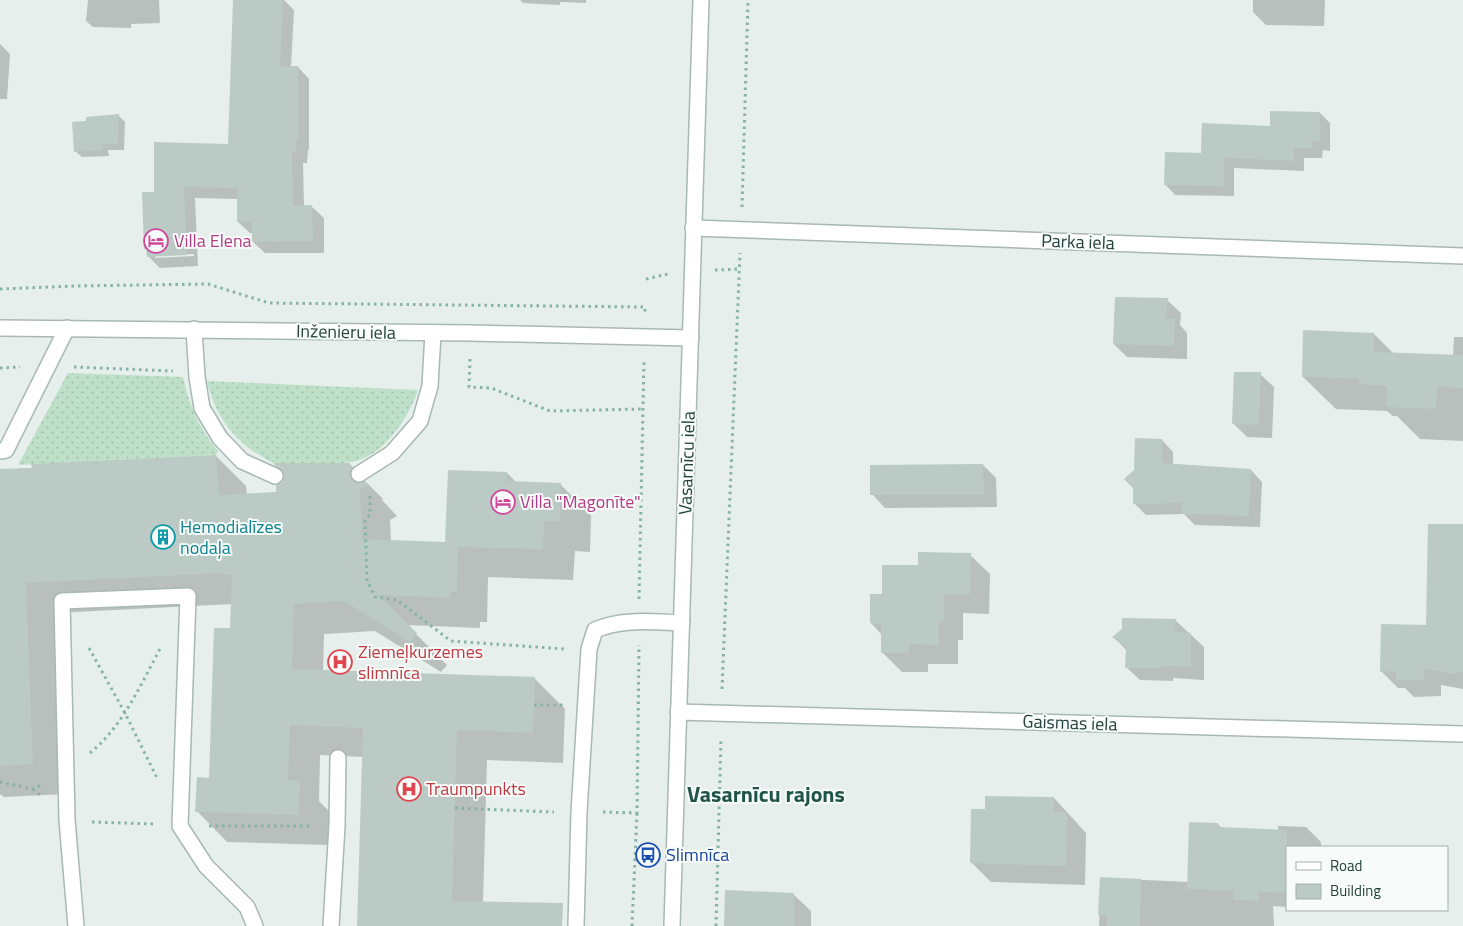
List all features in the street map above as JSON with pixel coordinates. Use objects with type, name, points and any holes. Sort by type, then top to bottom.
[{"type":"street","name":"Vasarnīcu iela","points":[[672,926],[701,0]]},
{"type":"street","name":"Parka iela","points":[[693,228],[1463,256]]},
{"type":"street","name":"Inženieru iela","points":[[0,328],[194,329],[691,338]]},
{"type":"street","points":[[0,450],[6,450],[67,328]]},
{"type":"street","points":[[194,329],[197,377],[202,408],[220,438],[242,461],[275,476]]},
{"type":"street","points":[[359,474],[392,453],[420,421],[430,386],[433,333]]},
{"type":"street","points":[[76,926],[67,820],[62,601],[188,596],[180,826],[206,866],[247,906],[255,926]]},
{"type":"street","points":[[576,926],[579,812],[589,649],[595,630],[610,624],[640,621],[682,623]]},
{"type":"street","name":"Gaismas iela","points":[[678,712],[1463,734]]},
{"type":"street","points":[[331,926],[337,826],[338,758]]},
{"type":"path","points":[[716,926],[748,0]]},
{"type":"path","points":[[706,270],[740,269]]},
{"type":"path","points":[[646,279],[671,273]]},
{"type":"path","points":[[0,289],[84,285],[208,284],[268,303],[645,307]]},
{"type":"path","points":[[470,359],[469,387],[490,388],[550,410],[642,409]]},
{"type":"path","points":[[0,368],[48,366],[181,372],[197,377]]},
{"type":"path","points":[[370,495],[370,515],[365,520],[367,580],[375,597],[397,600],[451,641],[571,650]]},
{"type":"path","points":[[87,644],[125,713],[159,782]]},
{"type":"path","points":[[33,789],[67,772],[97,748],[125,713],[161,646]]},
{"type":"path","points":[[534,705],[571,704]]},
{"type":"path","points":[[0,782],[33,789],[67,820],[180,826],[337,826]]},
{"type":"path","points":[[632,926],[637,812]]},
{"type":"green space","points":[[68,373],[183,377],[188,397],[196,416],[205,434],[218,451],[216,455],[18,465]]},
{"type":"green space","points":[[207,381],[418,390],[401,424],[393,435],[373,453],[362,459],[346,463],[284,464],[273,462],[261,456],[233,434],[214,404]]},
{"type":"building","points":[[233,0],[283,0],[280,66],[298,66],[298,139],[296,139],[296,152],[292,152],[293,206],[312,205],[313,241],[252,242],[252,222],[237,222],[237,188],[184,187],[187,255],[147,257],[146,249],[144,249],[142,192],[154,192],[154,142],[228,144]]},
{"type":"building","points":[[1270,111],[1320,112],[1320,141],[1313,141],[1312,148],[1294,148],[1294,161],[1224,158],[1224,186],[1164,185],[1165,152],[1201,153],[1202,123],[1270,126]]},
{"type":"building","points":[[119,114],[118,144],[102,144],[103,150],[74,152],[72,122],[86,121],[86,117]]},
{"type":"building","points":[[1115,297],[1168,298],[1166,318],[1175,319],[1174,346],[1113,344]]},
{"type":"building","points":[[1303,330],[1374,333],[1374,352],[1463,355],[1463,388],[1437,387],[1436,409],[1386,407],[1387,386],[1359,384],[1359,379],[1302,377]]},
{"type":"building","points":[[1234,372],[1261,372],[1259,425],[1232,424]]},
{"type":"building","points":[[1135,438],[1162,439],[1162,463],[1251,469],[1249,516],[1182,514],[1182,503],[1133,504],[1133,488],[1124,479],[1134,470]]},
{"type":"building","points":[[216,455],[219,495],[276,492],[276,485],[281,483],[284,476],[282,470],[275,466],[274,463],[349,463],[353,467],[350,474],[351,479],[359,483],[365,481],[368,485],[360,490],[362,539],[445,542],[448,470],[507,472],[507,481],[561,483],[560,522],[544,521],[543,549],[458,547],[457,592],[450,592],[450,598],[378,595],[417,633],[410,642],[344,601],[294,604],[292,669],[535,677],[533,733],[457,730],[452,901],[563,903],[562,926],[357,926],[363,728],[290,725],[288,780],[300,781],[299,815],[195,812],[197,777],[209,778],[214,628],[230,628],[232,574],[26,583],[33,764],[0,766],[0,469],[32,468],[31,464]]},
{"type":"building","points":[[983,464],[984,495],[870,495],[870,465]]},
{"type":"building","points":[[1428,524],[1463,524],[1463,673],[1456,672],[1456,674],[1424,669],[1424,680],[1396,680],[1396,671],[1380,672],[1381,624],[1426,625]]},
{"type":"building","points":[[918,552],[971,553],[970,594],[944,594],[944,621],[939,621],[939,645],[909,644],[909,653],[881,653],[881,624],[870,623],[870,594],[882,594],[882,565],[918,565]]},
{"type":"building","points":[[1122,618],[1176,619],[1175,632],[1191,633],[1191,667],[1125,668],[1126,648],[1112,637],[1122,629]]},
{"type":"building","points":[[985,796],[1054,797],[1054,812],[1067,812],[1066,866],[970,863],[971,809],[985,809]]},
{"type":"building","points":[[1189,822],[1218,823],[1218,827],[1287,830],[1286,893],[1259,892],[1259,901],[1233,900],[1233,891],[1187,889]]},
{"type":"building","points":[[1100,877],[1141,879],[1140,926],[1107,926],[1107,916],[1098,915]]},
{"type":"building","points":[[725,890],[794,893],[794,926],[724,926]]},
{"type":"place","name":"Villa Elena","points":[[156,241]]},
{"type":"place","name":"Villa \"Magonīte\"","points":[[503,502]]},
{"type":"place","name":"Hemodialīzes nodaļa","points":[[163,537]]},
{"type":"place","name":"Ziemeļkurzemes slimnīca","points":[[340,662]]},
{"type":"place","name":"Traumpunkts","points":[[409,789]]},
{"type":"place","name":"Slimnīca","points":[[648,855]]},
{"type":"district","name":"Vasarnīcu rajons","points":[[766,794]]}]
